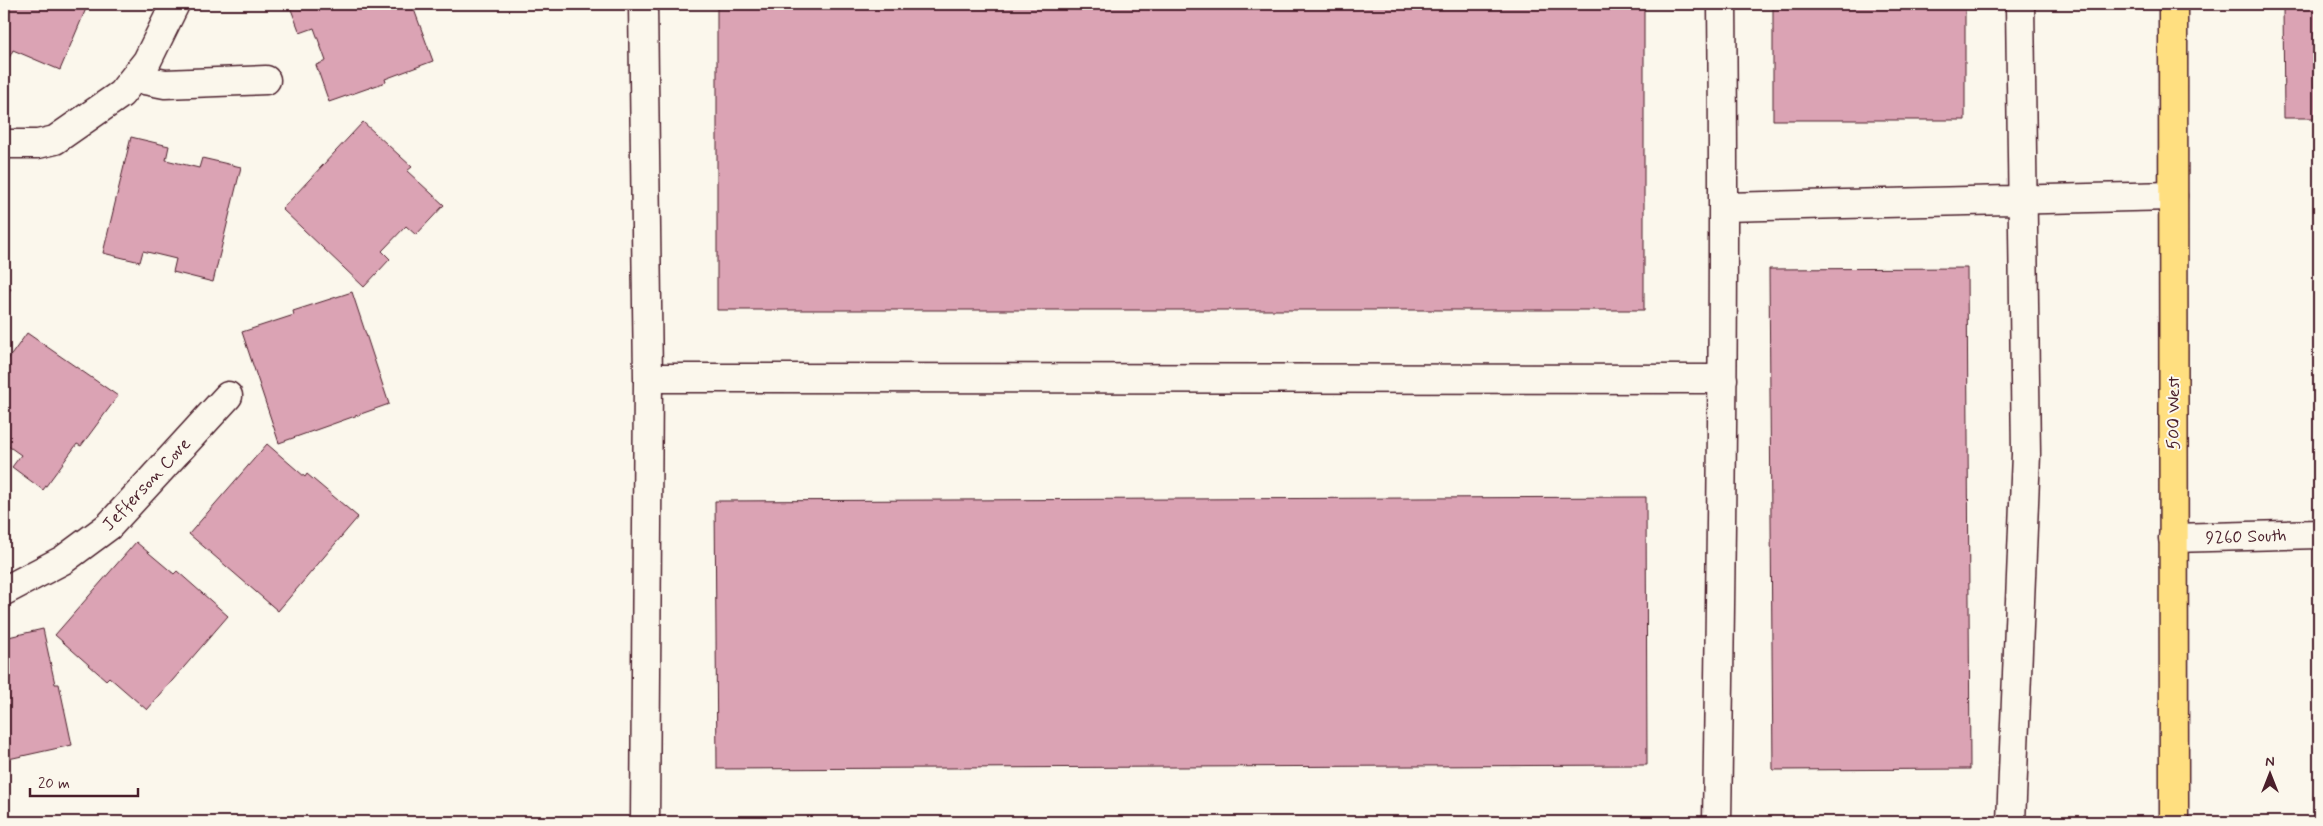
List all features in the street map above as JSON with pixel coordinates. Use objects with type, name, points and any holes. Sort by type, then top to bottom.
[{"type":"main road","name":"500 West","points":[[2173,4],[2174,822]]},
{"type":"street","points":[[4,144],[38,144],[55,140],[121,94],[147,61],[175,4]]},
{"type":"street","points":[[643,4],[648,378],[645,822]]},
{"type":"street","points":[[1717,822],[1723,379],[1722,4]]},
{"type":"street","points":[[2011,822],[2026,454],[2020,4]]},
{"type":"street","points":[[134,78],[165,84],[266,80]]},
{"type":"street","points":[[1724,207],[2173,196]]},
{"type":"street","points":[[648,378],[1723,379]]},
{"type":"street","name":"Jefferson Cove","points":[[4,591],[63,560],[109,526],[228,396]]},
{"type":"street","name":"9260 South","points":[[2173,538],[2319,534]]},
{"type":"building","points":[[4,4],[88,4],[60,70],[13,50],[4,68]]},
{"type":"building","points":[[289,4],[412,4],[433,61],[385,79],[386,82],[329,102],[316,65],[326,61],[314,28],[300,33]]},
{"type":"building","points":[[717,4],[1644,4],[1644,310],[717,310]]},
{"type":"building","points":[[1773,4],[1965,4],[1965,120],[1773,120]]},
{"type":"building","points":[[2283,4],[2319,4],[2319,118],[2284,118]]},
{"type":"building","points":[[363,122],[412,167],[407,171],[444,205],[416,235],[406,226],[382,251],[390,259],[364,287],[282,209]]},
{"type":"building","points":[[131,137],[169,146],[166,160],[199,168],[202,158],[241,167],[213,282],[173,272],[176,259],[143,251],[140,262],[103,253]]},
{"type":"building","points":[[1967,268],[1970,769],[1773,770],[1769,269]]},
{"type":"building","points":[[4,283],[11,289],[4,298]]},
{"type":"building","points":[[352,292],[389,404],[279,443],[242,332],[294,315],[293,311]]},
{"type":"building","points":[[27,333],[118,396],[81,446],[77,444],[43,490],[12,467],[21,455],[4,443],[4,365]]},
{"type":"building","points":[[267,444],[305,477],[307,474],[358,517],[278,611],[189,534]]},
{"type":"building","points":[[1646,497],[1647,765],[717,769],[715,501]]},
{"type":"building","points":[[136,542],[174,574],[177,571],[228,616],[147,710],[109,677],[106,680],[55,635]]},
{"type":"building","points":[[43,629],[55,684],[59,684],[72,745],[4,760],[4,638]]}]
